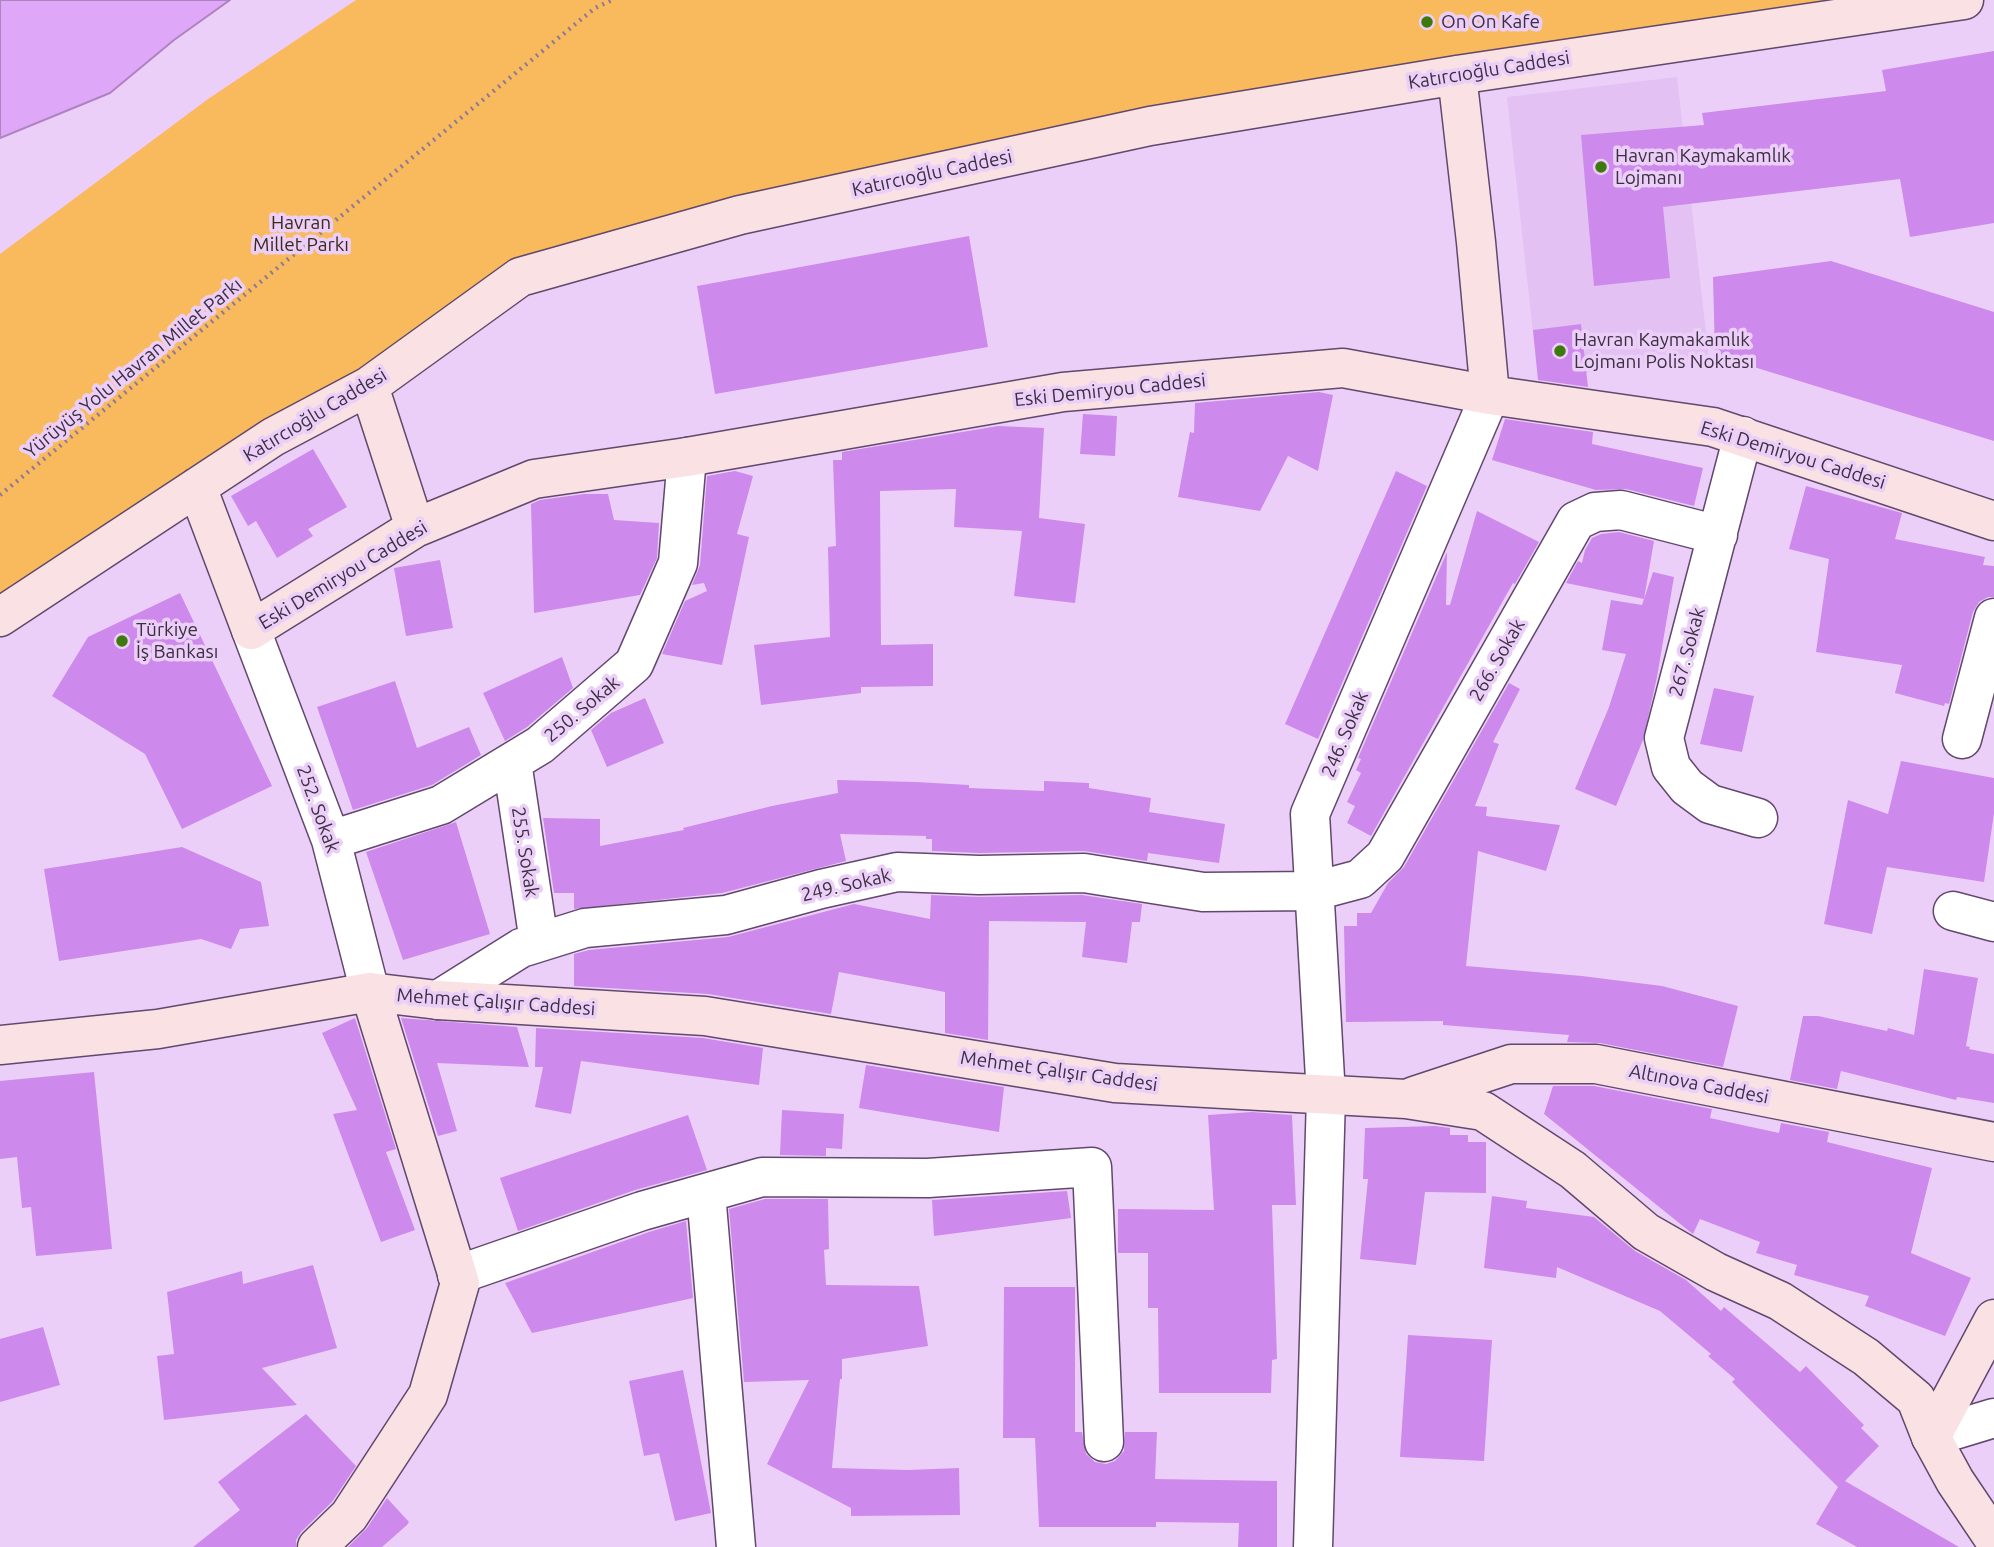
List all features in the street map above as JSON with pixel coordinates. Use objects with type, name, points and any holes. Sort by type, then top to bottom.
[{"type":"main road","name":"Katırcıoğlu Caddesi","points":[[0,617],[273,437],[369,386],[520,277],[740,215],[1150,126],[1457,75],[1964,0]]},
{"type":"main road","points":[[1457,75],[1490,395]]},
{"type":"main road","name":"Eski Demiryou Caddesi","points":[[251,630],[415,528],[534,479],[687,457],[1063,392],[1343,368],[1490,395],[1713,427],[1994,522]]},
{"type":"main road","points":[[369,386],[415,528]]},
{"type":"main road","points":[[197,487],[251,630]]},
{"type":"main road","points":[[317,1547],[349,1516],[428,1395],[460,1283],[370,992]]},
{"type":"main road","name":"Mehmet Çalışır Caddesi","points":[[0,1045],[158,1029],[370,992],[438,1000],[705,1016],[1115,1083],[1406,1099],[1483,1111],[1573,1170],[1646,1232],[1716,1272],[1780,1301],[1866,1357],[1916,1399],[1931,1437],[1955,1481],[1994,1539]]},
{"type":"main road","name":"Altınova Caddesi","points":[[1406,1099],[1511,1064],[1596,1064],[1994,1142]]},
{"type":"main road","points":[[1931,1437],[1994,1319]]},
{"type":"street","name":"246. Sokak","points":[[1313,1547],[1326,1096],[1310,814],[1490,395]]},
{"type":"street","name":"267. Sokak","points":[[1743,436],[1664,738],[1671,767],[1687,787],[1710,804],[1758,818]]},
{"type":"street","name":"250. Sokak","points":[[331,840],[441,805],[540,745],[634,664],[678,563],[687,457]]},
{"type":"street","name":"266. Sokak","points":[[1315,891],[1360,879],[1385,856],[1576,521],[1595,512],[1622,510],[1718,535]]},
{"type":"street","points":[[1962,739],[1994,618]]},
{"type":"street","name":"252. Sokak","points":[[251,630],[331,840],[370,992]]},
{"type":"street","name":"255. Sokak","points":[[512,762],[539,942]]},
{"type":"street","name":"249. Sokak","points":[[438,1000],[521,948],[584,928],[726,915],[897,872],[979,875],[1084,873],[1203,892],[1315,891]]},
{"type":"street","points":[[1953,911],[1994,922]]},
{"type":"street","points":[[457,1275],[642,1211],[762,1177],[928,1178],[1092,1167],[1104,1443]]},
{"type":"street","points":[[706,1193],[736,1547]]},
{"type":"street","points":[[1931,1437],[1994,1418]]},
{"type":"path","name":"Yürüyüş Yolu Havran Millet Parkı","points":[[0,495],[585,17],[612,0]]},
{"type":"shaded area","points":[[0,0],[230,0],[174,40],[110,93],[0,138]]},
{"type":"shaded area","name":"Havran Kaymakamlık Lojmanı","points":[[1677,77],[1709,359],[1538,378],[1507,97]]},
{"type":"green space","name":"Havran Millet Parkı","points":[[356,0],[1964,0],[1457,75],[520,277],[0,617],[0,254],[208,99]]},
{"type":"building","points":[[1994,51],[1994,223],[1910,237],[1900,179],[1663,207],[1670,278],[1594,286],[1581,135],[1704,125],[1702,113],[1886,91],[1882,70]]},
{"type":"building","points":[[969,236],[988,347],[715,394],[697,286]]},
{"type":"building","points":[[1831,261],[1994,312],[1994,441],[1715,355],[1713,277]]},
{"type":"building","name":"Havran Kaymakamlık Lojmanı Polis Noktası","points":[[1581,324],[1588,387],[1538,380],[1533,330]]},
{"type":"building","points":[[1319,392],[1333,395],[1318,471],[1288,456],[1260,511],[1178,497],[1190,432],[1194,433],[1195,403]]},
{"type":"building","points":[[1083,414],[1117,416],[1115,456],[1080,454]]},
{"type":"building","points":[[1505,419],[1593,432],[1592,444],[1703,468],[1694,506],[1626,489],[1596,490],[1492,460]]},
{"type":"building","points":[[998,426],[1044,428],[1039,518],[1085,524],[1075,603],[1014,596],[1022,531],[954,527],[956,489],[880,491],[881,645],[933,644],[933,686],[861,687],[861,693],[761,705],[754,645],[830,637],[828,547],[836,546],[833,460],[842,460],[842,452]]},
{"type":"building","points":[[313,449],[347,507],[308,529],[313,536],[277,558],[256,521],[248,526],[231,496]]},
{"type":"building","points":[[735,471],[753,476],[737,534],[749,537],[722,665],[662,654],[685,601],[707,591],[704,583],[692,585],[700,565],[707,476]]},
{"type":"building","points":[[1396,471],[1427,486],[1318,739],[1285,724]]},
{"type":"building","points":[[1806,486],[1902,513],[1895,539],[1985,557],[1983,565],[1994,566],[1994,597],[1979,602],[1973,612],[1949,704],[1945,703],[1944,706],[1895,693],[1902,665],[1816,652],[1829,559],[1789,549]]},
{"type":"building","points":[[584,494],[608,494],[614,520],[659,523],[657,558],[640,595],[534,613],[531,504],[540,500]]},
{"type":"building","points":[[1477,511],[1539,542],[1515,584],[1513,583],[1371,836],[1347,823],[1355,806],[1347,802],[1361,773],[1356,770],[1361,759],[1358,758],[1447,552],[1446,605],[1450,605]]},
{"type":"building","points":[[1619,532],[1654,541],[1644,599],[1566,583],[1578,561],[1582,563],[1592,538]]},
{"type":"building","points":[[440,560],[453,628],[406,636],[394,568]]},
{"type":"building","points":[[1653,572],[1674,577],[1643,740],[1616,806],[1575,789],[1609,707],[1626,654],[1602,650],[1611,600],[1642,605]]},
{"type":"building","points":[[180,593],[272,786],[182,829],[145,754],[52,696],[88,637]]},
{"type":"building","points":[[562,657],[573,688],[527,727],[505,741],[483,693]]},
{"type":"building","points":[[395,681],[417,748],[469,727],[481,755],[432,785],[353,810],[317,707]]},
{"type":"building","points":[[1509,683],[1520,689],[1493,742],[1499,744],[1475,806],[1487,807],[1486,816],[1560,825],[1546,871],[1478,851],[1466,966],[1662,986],[1738,1006],[1723,1067],[1600,1043],[1567,1042],[1569,1035],[1443,1025],[1443,1021],[1346,1022],[1344,926],[1357,926],[1357,913],[1371,913],[1388,883],[1404,867]]},
{"type":"building","points":[[1714,688],[1754,696],[1742,752],[1700,744]]},
{"type":"building","points":[[645,698],[664,743],[607,767],[591,730],[611,713]]},
{"type":"building","points":[[1901,761],[1994,778],[1994,813],[1984,882],[1887,867],[1872,934],[1824,924],[1848,800],[1888,814]]},
{"type":"building","points":[[837,780],[916,782],[969,785],[969,788],[1044,791],[1044,781],[1089,783],[1089,788],[1151,798],[1149,812],[1225,824],[1219,863],[1148,853],[1147,861],[1084,851],[932,851],[932,839],[926,839],[926,836],[840,834],[846,861],[722,893],[574,909],[574,893],[554,893],[543,818],[600,819],[600,846],[684,830],[683,828],[772,806],[838,793]]},
{"type":"building","points":[[456,822],[490,934],[403,960],[366,852]]},
{"type":"building","points":[[182,847],[261,882],[269,926],[240,929],[231,949],[201,939],[59,961],[44,869]]},
{"type":"building","points":[[931,895],[1082,895],[1142,904],[1140,922],[1132,922],[1127,963],[1082,957],[1086,922],[989,921],[988,1040],[945,1033],[945,992],[839,972],[831,1014],[708,994],[574,986],[574,954],[589,950],[728,937],[854,904],[930,919]]},
{"type":"building","points":[[1924,969],[1978,978],[1966,1046],[1994,1054],[1994,1103],[1957,1097],[1956,1100],[1841,1071],[1837,1089],[1790,1080],[1803,1016],[1818,1016],[1914,1035]]},
{"type":"building","points":[[355,1018],[396,1149],[386,1152],[415,1230],[381,1242],[333,1114],[357,1110],[322,1033]]},
{"type":"building","points":[[401,1018],[517,1027],[529,1067],[437,1063],[457,1131],[438,1136]]},
{"type":"building","points":[[536,1028],[703,1038],[763,1048],[759,1085],[581,1061],[571,1114],[535,1107],[543,1067],[535,1067]]},
{"type":"building","points":[[866,1065],[1004,1087],[999,1132],[859,1108]]},
{"type":"building","points":[[94,1072],[112,1249],[36,1256],[31,1207],[22,1208],[17,1157],[0,1159],[0,1081]]},
{"type":"building","points":[[1553,1086],[1594,1086],[1712,1109],[1710,1118],[1779,1133],[1781,1123],[1829,1132],[1827,1142],[1932,1168],[1911,1253],[1971,1278],[1945,1336],[1865,1306],[1869,1296],[1794,1275],[1797,1265],[1756,1253],[1760,1242],[1700,1219],[1693,1234],[1544,1114]]},
{"type":"building","points":[[782,1110],[844,1114],[842,1149],[826,1148],[826,1156],[780,1155]]},
{"type":"building","points":[[1252,1112],[1292,1115],[1296,1205],[1272,1205],[1277,1359],[1272,1360],[1271,1393],[1159,1393],[1158,1308],[1148,1308],[1148,1253],[1118,1253],[1118,1209],[1214,1210],[1208,1115]]},
{"type":"building","points":[[688,1115],[707,1170],[635,1190],[518,1231],[500,1178]]},
{"type":"building","points":[[1365,1128],[1450,1128],[1450,1135],[1468,1135],[1468,1142],[1486,1142],[1486,1193],[1425,1192],[1416,1265],[1360,1259],[1368,1179],[1363,1179]]},
{"type":"building","points":[[1067,1191],[1071,1218],[934,1236],[932,1200]]},
{"type":"building","points":[[1492,1196],[1527,1201],[1526,1208],[1594,1217],[1635,1251],[1686,1280],[1721,1311],[1724,1307],[1800,1372],[1806,1366],[1864,1425],[1861,1428],[1879,1446],[1845,1481],[1959,1547],[1857,1547],[1816,1524],[1838,1487],[1732,1382],[1735,1379],[1708,1356],[1711,1354],[1660,1311],[1557,1267],[1556,1278],[1484,1268]]},
{"type":"building","points":[[765,1199],[828,1199],[829,1249],[824,1250],[826,1285],[919,1286],[928,1346],[842,1359],[832,1468],[959,1468],[960,1515],[851,1516],[851,1508],[767,1464],[809,1380],[744,1382],[729,1209]]},
{"type":"building","points":[[686,1221],[693,1298],[532,1333],[505,1283],[649,1232]]},
{"type":"building","points":[[313,1265],[337,1348],[262,1368],[297,1405],[164,1420],[157,1356],[174,1354],[167,1292],[242,1271],[243,1284]]},
{"type":"building","points":[[1004,1287],[1075,1287],[1075,1432],[1082,1432],[1086,1454],[1095,1462],[1106,1464],[1115,1461],[1124,1451],[1125,1432],[1157,1432],[1155,1479],[1277,1481],[1277,1547],[1238,1547],[1239,1523],[1156,1522],[1156,1527],[1039,1527],[1035,1438],[1003,1438]]},
{"type":"building","points":[[43,1327],[60,1385],[0,1402],[0,1339]]},
{"type":"building","points":[[1408,1335],[1492,1340],[1484,1461],[1400,1457]]},
{"type":"building","points":[[683,1370],[711,1513],[675,1521],[659,1453],[644,1456],[629,1381]]},
{"type":"building","points":[[306,1414],[356,1466],[332,1502],[301,1532],[296,1540],[296,1547],[193,1547],[240,1510],[218,1482]]},
{"type":"building","points":[[387,1498],[409,1522],[407,1525],[382,1547],[348,1547],[367,1528]]},
{"type":"place","name":"On On Kafe","points":[[1427,22]]},
{"type":"place","name":"Havran Kaymakamlık Lojmanı","points":[[1601,167]]},
{"type":"place","name":"Havran Kaymakamlık Lojmanı Polis Noktası","points":[[1560,351]]},
{"type":"place","name":"Türkiye İş Bankası","points":[[122,641]]}]
